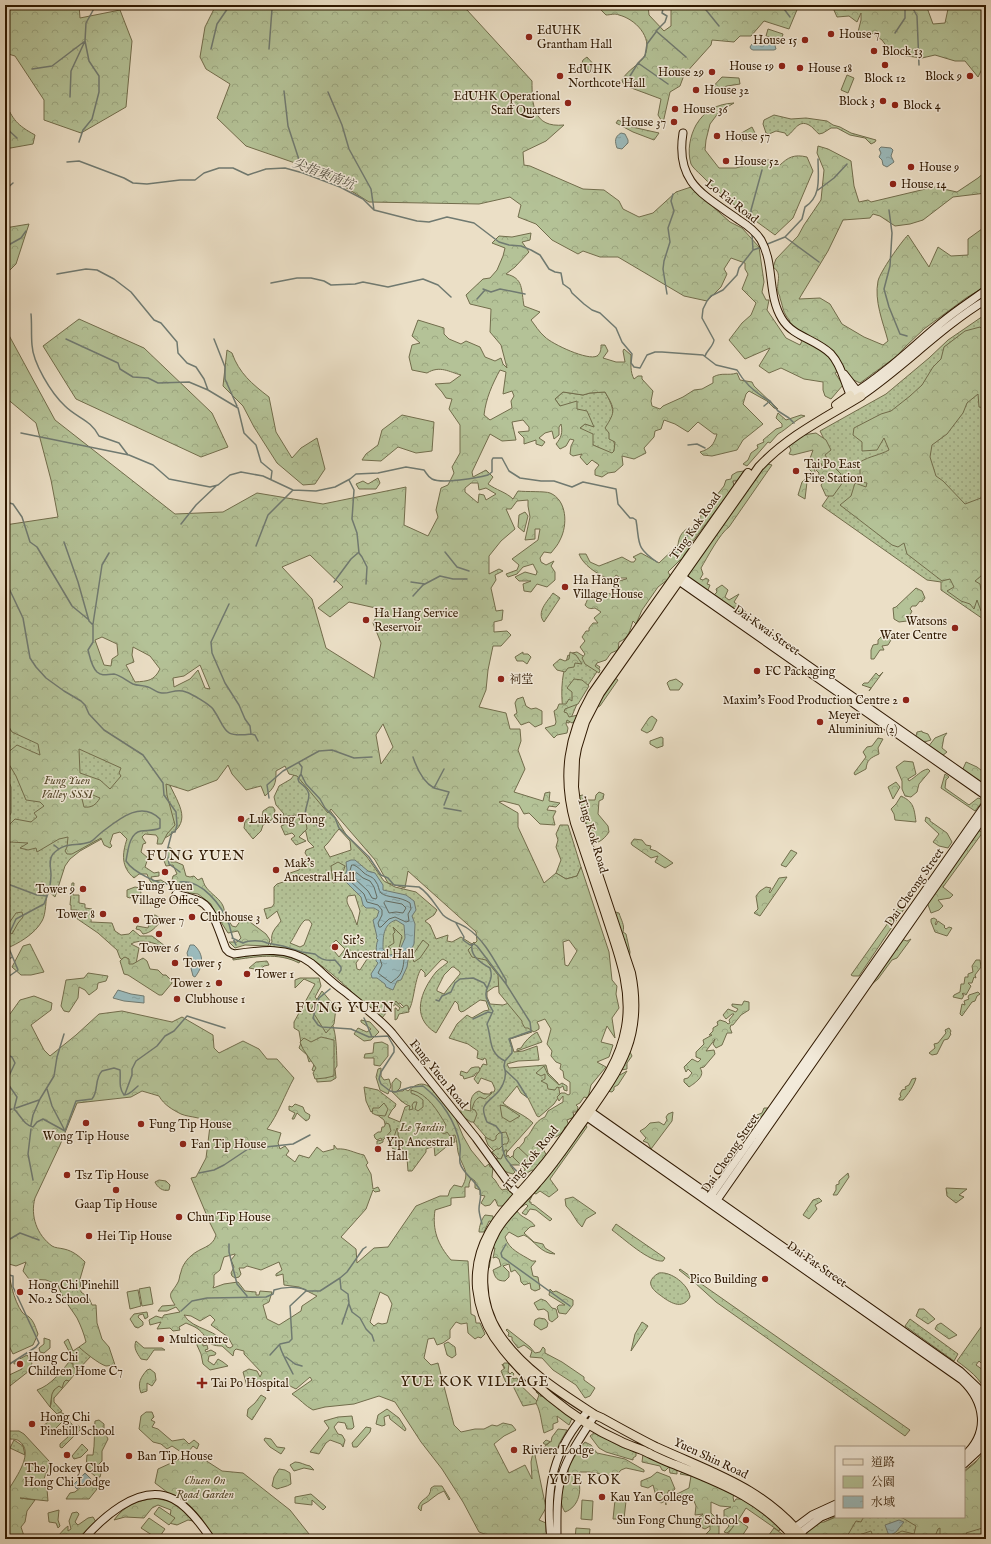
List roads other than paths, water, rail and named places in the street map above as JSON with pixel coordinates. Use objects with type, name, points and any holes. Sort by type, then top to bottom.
[{"type":"main road","name":"Ting Kok Road","points":[[590,1424],[537,1386],[520,1370],[494,1337],[487,1326],[480,1306],[477,1274],[483,1246],[497,1220],[546,1172],[587,1112],[610,1083],[623,1059],[632,1027],[634,999],[629,966],[578,812],[574,787],[575,759],[581,734],[591,709],[600,693],[678,577],[770,455],[801,431],[856,396]]},
{"type":"main road","name":"Ting Kok Road","points":[[521,1196],[503,1221],[489,1246],[483,1280],[489,1313],[499,1335],[523,1362],[592,1413]]},
{"type":"main road","name":"Yuen Shin Road","points":[[592,1413],[656,1446],[734,1481],[768,1502],[797,1534]]},
{"type":"main road","name":"Yuen Shin Road","points":[[590,1424],[619,1441],[736,1491],[767,1510],[797,1534]]},
{"type":"street","name":"Lo Fai Road","points":[[682,133],[681,157],[689,179],[699,191],[748,226],[761,239],[768,255],[774,301],[782,318],[787,326],[800,336],[821,346],[830,353],[838,362],[844,381],[856,396]]},
{"type":"street","name":"Ting Kok Road","points":[[856,396],[942,322],[986,290]]},
{"type":"street","name":"Ting Kok Road","points":[[856,396],[884,380],[947,328],[986,300]]},
{"type":"street","name":"Dai Kwai Street","points":[[678,577],[986,790]]},
{"type":"street","name":"Dai Kwai Street","points":[[678,577],[986,796]]},
{"type":"street","name":"Dai Cheong Street","points":[[713,1200],[986,804]]},
{"type":"street","name":"Dai Cheong Street","points":[[713,1200],[986,814]]},
{"type":"street","name":"Fung Yuen Road","points":[[176,894],[197,900],[207,907],[226,949],[229,952],[234,954],[264,950],[290,953],[310,962],[377,1017],[392,1033],[476,1138],[513,1189],[521,1196]]},
{"type":"street","name":"Dai Fat Street","points":[[587,1112],[960,1370],[978,1388],[986,1405]]},
{"type":"street","name":"Dai Fat Street","points":[[713,1200],[966,1384],[977,1400],[982,1422],[975,1443],[965,1455]]},
{"type":"street","points":[[551,1539],[548,1509],[554,1470],[562,1448],[581,1419],[592,1413]]},
{"type":"street","points":[[558,1539],[557,1500],[562,1474],[590,1424],[592,1413]]},
{"type":"street","points":[[965,1463],[978,1451],[986,1435]]},
{"type":"street","points":[[84,1539],[102,1520],[115,1510],[129,1501],[151,1494],[162,1495],[174,1500],[192,1512],[211,1539]]},
{"type":"street","points":[[797,1534],[816,1512],[835,1504]]},
{"type":"street","points":[[797,1534],[821,1517],[835,1511]]},
{"type":"water","points":[[764,39],[774,42],[776,49],[751,49],[750,47],[752,44],[758,44]]},
{"type":"water","points":[[621,133],[625,134],[628,140],[628,143],[622,149],[617,148],[616,142],[617,136]]},
{"type":"water","points":[[881,147],[891,148],[893,150],[891,156],[894,162],[887,167],[883,165],[882,160],[879,157],[881,153],[879,149]]},
{"type":"water","points":[[355,860],[368,871],[375,873],[383,885],[383,890],[406,895],[414,901],[416,910],[412,916],[415,924],[414,944],[409,954],[407,967],[401,980],[397,981],[393,990],[386,987],[385,984],[377,978],[372,978],[371,974],[378,963],[376,961],[376,947],[378,940],[376,938],[373,920],[377,917],[379,911],[374,908],[366,908],[363,905],[361,897],[343,879],[347,870],[346,862]],"holes":[[[396,920],[404,925],[405,938],[399,952],[390,955],[383,949],[386,928]]]},
{"type":"water","points":[[190,945],[194,945],[198,949],[202,961],[200,969],[195,977],[193,976],[187,953]]},
{"type":"water","points":[[118,990],[144,996],[144,1003],[124,1001],[113,998]]},
{"type":"water","points":[[85,1473],[91,1481],[88,1484],[83,1483],[77,1489],[73,1485]]},
{"type":"water","points":[[899,1520],[904,1522],[896,1532],[889,1536],[885,1525]]},
{"type":"waterway","points":[[70,97],[71,71],[85,41],[86,23],[96,5]]},
{"type":"waterway","points":[[211,49],[217,24],[230,5]]},
{"type":"waterway","points":[[269,5],[272,9],[269,49]]},
{"type":"waterway","points":[[272,9],[277,5]]},
{"type":"waterway","points":[[664,5],[662,13],[667,16],[665,22],[656,31],[686,57]]},
{"type":"waterway","points":[[702,5],[719,26]]},
{"type":"waterway","points":[[781,5],[790,17]]},
{"type":"waterway","points":[[895,33],[905,18],[905,5]]},
{"type":"waterway","points":[[911,5],[917,16],[919,65]]},
{"type":"waterway","points":[[634,88],[636,85],[630,76],[638,63],[645,56],[647,44],[656,32]]},
{"type":"waterway","points":[[32,69],[52,66],[85,41],[89,61],[99,76],[99,92],[92,119],[83,130],[79,142]]},
{"type":"waterway","points":[[638,63],[668,84]]},
{"type":"waterway","points":[[284,91],[288,126],[303,172]]},
{"type":"waterway","points":[[328,92],[342,125],[349,149],[371,189],[374,210]]},
{"type":"waterway","points":[[5,127],[17,138]]},
{"type":"waterway","points":[[765,245],[785,237],[802,219],[805,207],[810,203],[817,192],[818,159]]},
{"type":"waterway","name":"尖指東南坑","points":[[67,162],[79,161],[124,178],[133,183],[147,184],[180,180],[195,180],[204,173],[219,168],[233,168],[248,175],[266,169],[285,168],[340,187],[363,199],[374,210],[417,221],[429,222],[447,217],[474,223],[499,242],[521,246],[540,255],[549,269],[561,273],[563,284],[570,289],[572,293],[584,304],[592,310],[600,313],[616,328],[622,342],[632,354],[631,363],[634,367],[640,368],[647,355],[655,352],[703,355],[716,365],[737,370],[743,380],[751,388],[770,401]]},
{"type":"waterway","points":[[818,190],[834,178],[847,164]]},
{"type":"waterway","points":[[752,227],[751,210],[762,170]]},
{"type":"waterway","points":[[5,190],[13,183]]},
{"type":"waterway","points":[[667,294],[663,269],[670,242],[668,228],[674,211],[671,201],[673,194]]},
{"type":"waterway","points":[[889,210],[892,233],[890,266],[884,289],[889,307],[900,334],[907,336]]},
{"type":"waterway","points":[[5,247],[21,238],[26,231]]},
{"type":"waterway","points":[[705,356],[714,340],[702,318],[703,309],[711,296],[723,290],[737,275],[739,268],[753,250],[752,234]]},
{"type":"waterway","points":[[785,237],[819,262]]},
{"type":"waterway","points":[[753,250],[762,247]]},
{"type":"waterway","points":[[57,274],[86,269],[97,270],[114,279],[131,292],[154,320],[161,323],[177,342],[178,353],[187,363],[196,367],[204,379],[208,390],[238,408],[244,433],[256,445],[261,462],[272,471],[271,479]]},
{"type":"waterway","points":[[271,283],[297,278],[311,278],[324,281],[331,285],[355,284],[363,282],[388,287],[423,279],[438,285],[451,297]]},
{"type":"waterway","points":[[483,289],[491,292],[500,289],[525,294]]},
{"type":"waterway","points":[[477,299],[485,290]]},
{"type":"waterway","points":[[31,314],[33,352],[39,369],[54,394],[65,406],[92,426],[99,436],[119,443],[128,455]]},
{"type":"waterway","points":[[66,339],[118,363],[120,369],[133,377],[148,378],[158,383],[189,382],[208,390]]},
{"type":"waterway","points":[[214,339],[225,367],[225,379],[237,406]]},
{"type":"waterway","points":[[764,406],[770,401],[778,411],[794,423]]},
{"type":"waterway","points":[[21,433],[129,455],[153,465],[169,479],[210,487],[218,485],[230,475],[241,472],[263,476],[293,490],[316,491],[335,487],[356,474],[378,473],[406,467],[424,470],[432,479],[443,481],[460,480],[488,475],[492,472],[493,458],[502,458],[509,471],[520,478],[554,481],[572,487],[583,482],[616,489],[618,504],[630,518],[636,520],[642,548],[657,562]]},
{"type":"waterway","points":[[688,445],[697,444],[705,448]]},
{"type":"waterway","points":[[349,480],[354,490],[352,519],[357,533],[359,553],[367,567],[366,584]]},
{"type":"waterway","points":[[181,524],[196,505],[216,486]]},
{"type":"waterway","points":[[256,546],[268,515],[293,490]]},
{"type":"waterway","points":[[5,498],[6,502],[13,504],[22,517],[30,542],[37,547],[72,606],[89,620]]},
{"type":"waterway","points":[[677,554],[674,549],[678,548],[695,527]]},
{"type":"waterway","points":[[64,542],[78,582],[89,621],[93,625],[93,642],[88,650],[95,670],[99,674],[103,675],[114,674],[133,684],[146,686],[160,693],[176,691],[186,692],[200,699],[211,707],[223,727],[229,733],[234,735],[251,734]]},
{"type":"waterway","points":[[334,582],[351,559],[359,552]]},
{"type":"waterway","points":[[445,552],[457,567],[469,571]]},
{"type":"waterway","points":[[93,624],[102,565],[109,553]]},
{"type":"waterway","points":[[413,596],[423,585],[440,576],[453,579],[467,579]]},
{"type":"waterway","points":[[5,580],[23,618],[30,658],[36,667],[46,678],[81,701],[85,705],[89,714],[104,730],[143,755],[163,783],[164,795],[176,812],[177,825],[175,832],[172,832],[167,851],[169,864],[180,872]]},
{"type":"waterway","points":[[411,582],[425,584]]},
{"type":"waterway","points":[[229,604],[211,642],[212,653],[225,683],[250,726],[251,734],[255,735],[258,741]]},
{"type":"waterway","points":[[269,798],[267,785],[283,771],[319,751],[332,750],[354,758],[372,757]]},
{"type":"waterway","points":[[413,757],[421,775],[434,788],[444,769]]},
{"type":"waterway","points":[[299,763],[302,767],[301,774],[306,784],[335,818],[339,828],[369,857],[381,875],[388,878],[394,885],[419,887],[429,896],[443,915],[467,928],[479,939],[494,959],[506,980],[506,984],[530,1022],[531,1030]]},
{"type":"waterway","points":[[301,774],[298,779],[299,782],[309,794],[305,816],[308,820],[314,822],[321,829]]},
{"type":"waterway","points":[[434,788],[449,792],[444,805]]},
{"type":"waterway","points":[[444,808],[461,811]]},
{"type":"waterway","points":[[5,979],[18,970],[8,946],[10,932],[16,919],[44,904],[48,894],[50,882],[51,856],[62,847],[90,842],[123,817],[138,811],[145,811],[160,819],[160,828],[137,832],[128,848],[126,861],[134,870],[154,881],[173,884]]},
{"type":"waterway","points":[[54,845],[59,849]]},
{"type":"waterway","points":[[180,882],[188,882],[196,885],[210,895],[226,917],[236,945]]},
{"type":"waterway","points":[[5,883],[37,895],[47,896]]},
{"type":"waterway","points":[[456,923],[464,937],[463,940],[470,945],[474,944],[477,946],[506,984]]},
{"type":"waterway","points":[[232,938],[243,943],[262,941],[315,954],[324,960],[335,960],[341,967],[339,973]]},
{"type":"waterway","points":[[472,945],[474,956],[490,968],[491,972],[491,979],[486,998],[493,1011],[487,1024],[493,1050],[505,1061],[505,1070],[517,1081],[527,1097]]},
{"type":"waterway","points":[[5,961],[12,957]]},
{"type":"waterway","points":[[436,1000],[439,1001],[442,996],[451,992],[455,983],[460,979],[473,978],[484,983],[487,988]]},
{"type":"waterway","points":[[330,989],[319,998],[313,1018],[318,1025],[322,1027],[351,1029],[369,1037],[388,1036],[394,1047],[394,1052],[381,1072],[379,1079],[381,1084],[390,1091],[395,1092],[411,1087],[423,1086],[442,1104],[451,1119],[458,1136],[460,1163],[466,1174],[480,1190],[481,1195],[479,1211],[482,1224]]},
{"type":"waterway","points":[[473,1019],[488,1012],[492,1013]]},
{"type":"waterway","points":[[125,1094],[132,1075],[132,1069],[136,1061],[157,1046],[165,1036],[174,1031],[187,1016],[225,1028]]},
{"type":"waterway","points":[[364,1018],[372,1037]]},
{"type":"waterway","points":[[505,1061],[512,1053],[509,1039],[531,1031]]},
{"type":"waterway","points":[[31,1125],[33,1115],[40,1099],[54,1076],[57,1057],[64,1034]]},
{"type":"waterway","points":[[5,1054],[12,1057],[15,1063],[8,1078],[8,1084],[17,1097],[14,1109],[25,1122],[33,1127],[37,1122],[43,1119],[65,1131],[76,1101],[92,1099],[98,1078],[102,1071],[114,1068],[120,1070],[120,1086],[124,1095],[130,1093],[138,1086]]},
{"type":"waterway","points":[[505,1070],[503,1084],[497,1093],[484,1106],[484,1112],[487,1122],[496,1126],[502,1134],[503,1149],[506,1159],[524,1178]]},
{"type":"waterway","points":[[47,1089],[52,1106],[64,1129]]},
{"type":"waterway","points":[[16,1108],[39,1100]]},
{"type":"waterway","points":[[5,1111],[12,1109]]},
{"type":"waterway","points":[[31,1129],[28,1154],[33,1180]]},
{"type":"waterway","points":[[199,1173],[214,1170],[248,1149],[293,1144],[310,1135]]},
{"type":"waterway","points":[[5,1242],[20,1233],[39,1240]]},
{"type":"waterway","points":[[229,1244],[229,1252],[237,1284],[247,1296]]},
{"type":"waterway","points":[[506,1244],[501,1253],[502,1257],[570,1306]]},
{"type":"waterway","points":[[270,1355],[280,1344],[289,1342],[292,1339],[290,1306],[306,1291],[320,1291],[340,1278],[347,1272],[366,1247]]},
{"type":"waterway","points":[[5,1274],[13,1276],[13,1287],[39,1343],[36,1347],[5,1367]]},
{"type":"waterway","points":[[340,1279],[341,1289],[348,1294],[349,1303],[342,1324]]},
{"type":"waterway","points":[[181,1311],[192,1301],[207,1298],[266,1297],[273,1294],[274,1290],[294,1287],[306,1290]]},
{"type":"waterway","points":[[349,1304],[352,1312],[360,1318],[366,1329],[372,1335],[374,1341]]},
{"type":"waterway","points":[[280,1346],[293,1374]]},
{"type":"waterway","points":[[286,1357],[295,1364],[302,1366]]},
{"type":"place","name":"House 7","points":[[831,34]]},
{"type":"place","name":"EdUHK Grantham Hall","points":[[529,37]]},
{"type":"place","name":"House 15","points":[[805,40]]},
{"type":"place","name":"Block 13","points":[[874,51]]},
{"type":"place","name":"Block 12","points":[[885,65]]},
{"type":"place","name":"House 19","points":[[782,66]]},
{"type":"place","name":"House 18","points":[[800,68]]},
{"type":"place","name":"House 29","points":[[712,72]]},
{"type":"place","name":"EdUHK Northcote Hall","points":[[560,76]]},
{"type":"place","name":"Block 9","points":[[970,76]]},
{"type":"place","name":"House 32","points":[[696,90]]},
{"type":"place","name":"Block 3","points":[[883,101]]},
{"type":"place","name":"EdUHK Operational Staff Quarters","points":[[568,103]]},
{"type":"place","name":"Block 4","points":[[895,105]]},
{"type":"place","name":"House 36","points":[[675,109]]},
{"type":"place","name":"House 37","points":[[674,122]]},
{"type":"place","name":"House 57","points":[[717,136]]},
{"type":"place","name":"House 52","points":[[726,161]]},
{"type":"place","name":"House 9","points":[[911,167]]},
{"type":"place","name":"House 14","points":[[893,184]]},
{"type":"place","name":"Tai Po East Fire Station","points":[[796,471]]},
{"type":"place","name":"Ha Hang Village House","points":[[565,587]]},
{"type":"place","name":"Ha Hang Service Reservoir","points":[[366,620]]},
{"type":"place","name":"Watsons Water Centre","points":[[955,628]]},
{"type":"place","name":"FC Packaging","points":[[757,671]]},
{"type":"place","name":"祠堂","points":[[501,679]]},
{"type":"place","name":"Maxim's Food Production Centre 2","points":[[906,700]]},
{"type":"place","name":"Meyer Aluminium (2)","points":[[820,722]]},
{"type":"place","name":"Luk Sing Tong","points":[[241,819]]},
{"type":"place","name":"Mak's Ancestral Hall","points":[[276,870]]},
{"type":"place","name":"Fung Yuen Village Office","points":[[165,872]]},
{"type":"place","name":"Tower 9","points":[[83,889]]},
{"type":"place","name":"Tower 8","points":[[103,914]]},
{"type":"place","name":"Clubhouse 3","points":[[192,917]]},
{"type":"place","name":"Tower 7","points":[[136,920]]},
{"type":"place","name":"Tower 6","points":[[159,934]]},
{"type":"place","name":"Sit's Ancestral Hall","points":[[335,947]]},
{"type":"place","name":"Tower 5","points":[[175,963]]},
{"type":"place","name":"Tower 1","points":[[247,974]]},
{"type":"place","name":"Tower 2","points":[[219,983]]},
{"type":"place","name":"Clubhouse 1","points":[[177,999]]},
{"type":"place","name":"Wong Tip House","points":[[86,1123]]},
{"type":"place","name":"Fung Tip House","points":[[141,1124]]},
{"type":"place","name":"Fan Tip House","points":[[183,1144]]},
{"type":"place","name":"Yip Ancestral Hall","points":[[378,1149]]},
{"type":"place","name":"Tsz Tip House","points":[[67,1175]]},
{"type":"place","name":"Gaap Tip House","points":[[116,1190]]},
{"type":"place","name":"Chun Tip House","points":[[179,1217]]},
{"type":"place","name":"Hei Tip House","points":[[89,1236]]},
{"type":"place","name":"Pico Building","points":[[765,1279]]},
{"type":"place","name":"Hong Chi Pinehill No.2 School","points":[[20,1292]]},
{"type":"place","name":"Multicentre","points":[[161,1339]]},
{"type":"place","name":"Hong Chi Children Home C7","points":[[20,1364]]},
{"type":"place","name":"Tai Po Hospital","points":[[202,1383]]},
{"type":"place","name":"Hong Chi Pinehill School","points":[[32,1424]]},
{"type":"place","name":"Riviera Lodge","points":[[514,1450]]},
{"type":"place","name":"The Jockey Club Hong Chi Lodge","points":[[67,1455]]},
{"type":"place","name":"Ban Tip House","points":[[129,1456]]},
{"type":"place","name":"Kau Yan College","points":[[602,1497]]},
{"type":"place","name":"Sun Fong Chung School","points":[[746,1520]]},
{"type":"district","name":"FUNG YUEN","points":[[196,855]]},
{"type":"district","name":"FUNG YUEN","points":[[345,1007]]},
{"type":"district","name":"YUE KOK VILLAGE","points":[[475,1381]]},
{"type":"district","name":"YUE KOK","points":[[585,1479]]},
{"type":"park label","name":"Fung Yuen Valley SSSI","points":[[67,787]]},
{"type":"park label","name":"Le Jardin","points":[[422,1127]]},
{"type":"park label","name":"Chuen On Road Garden","points":[[205,1487]]}]
